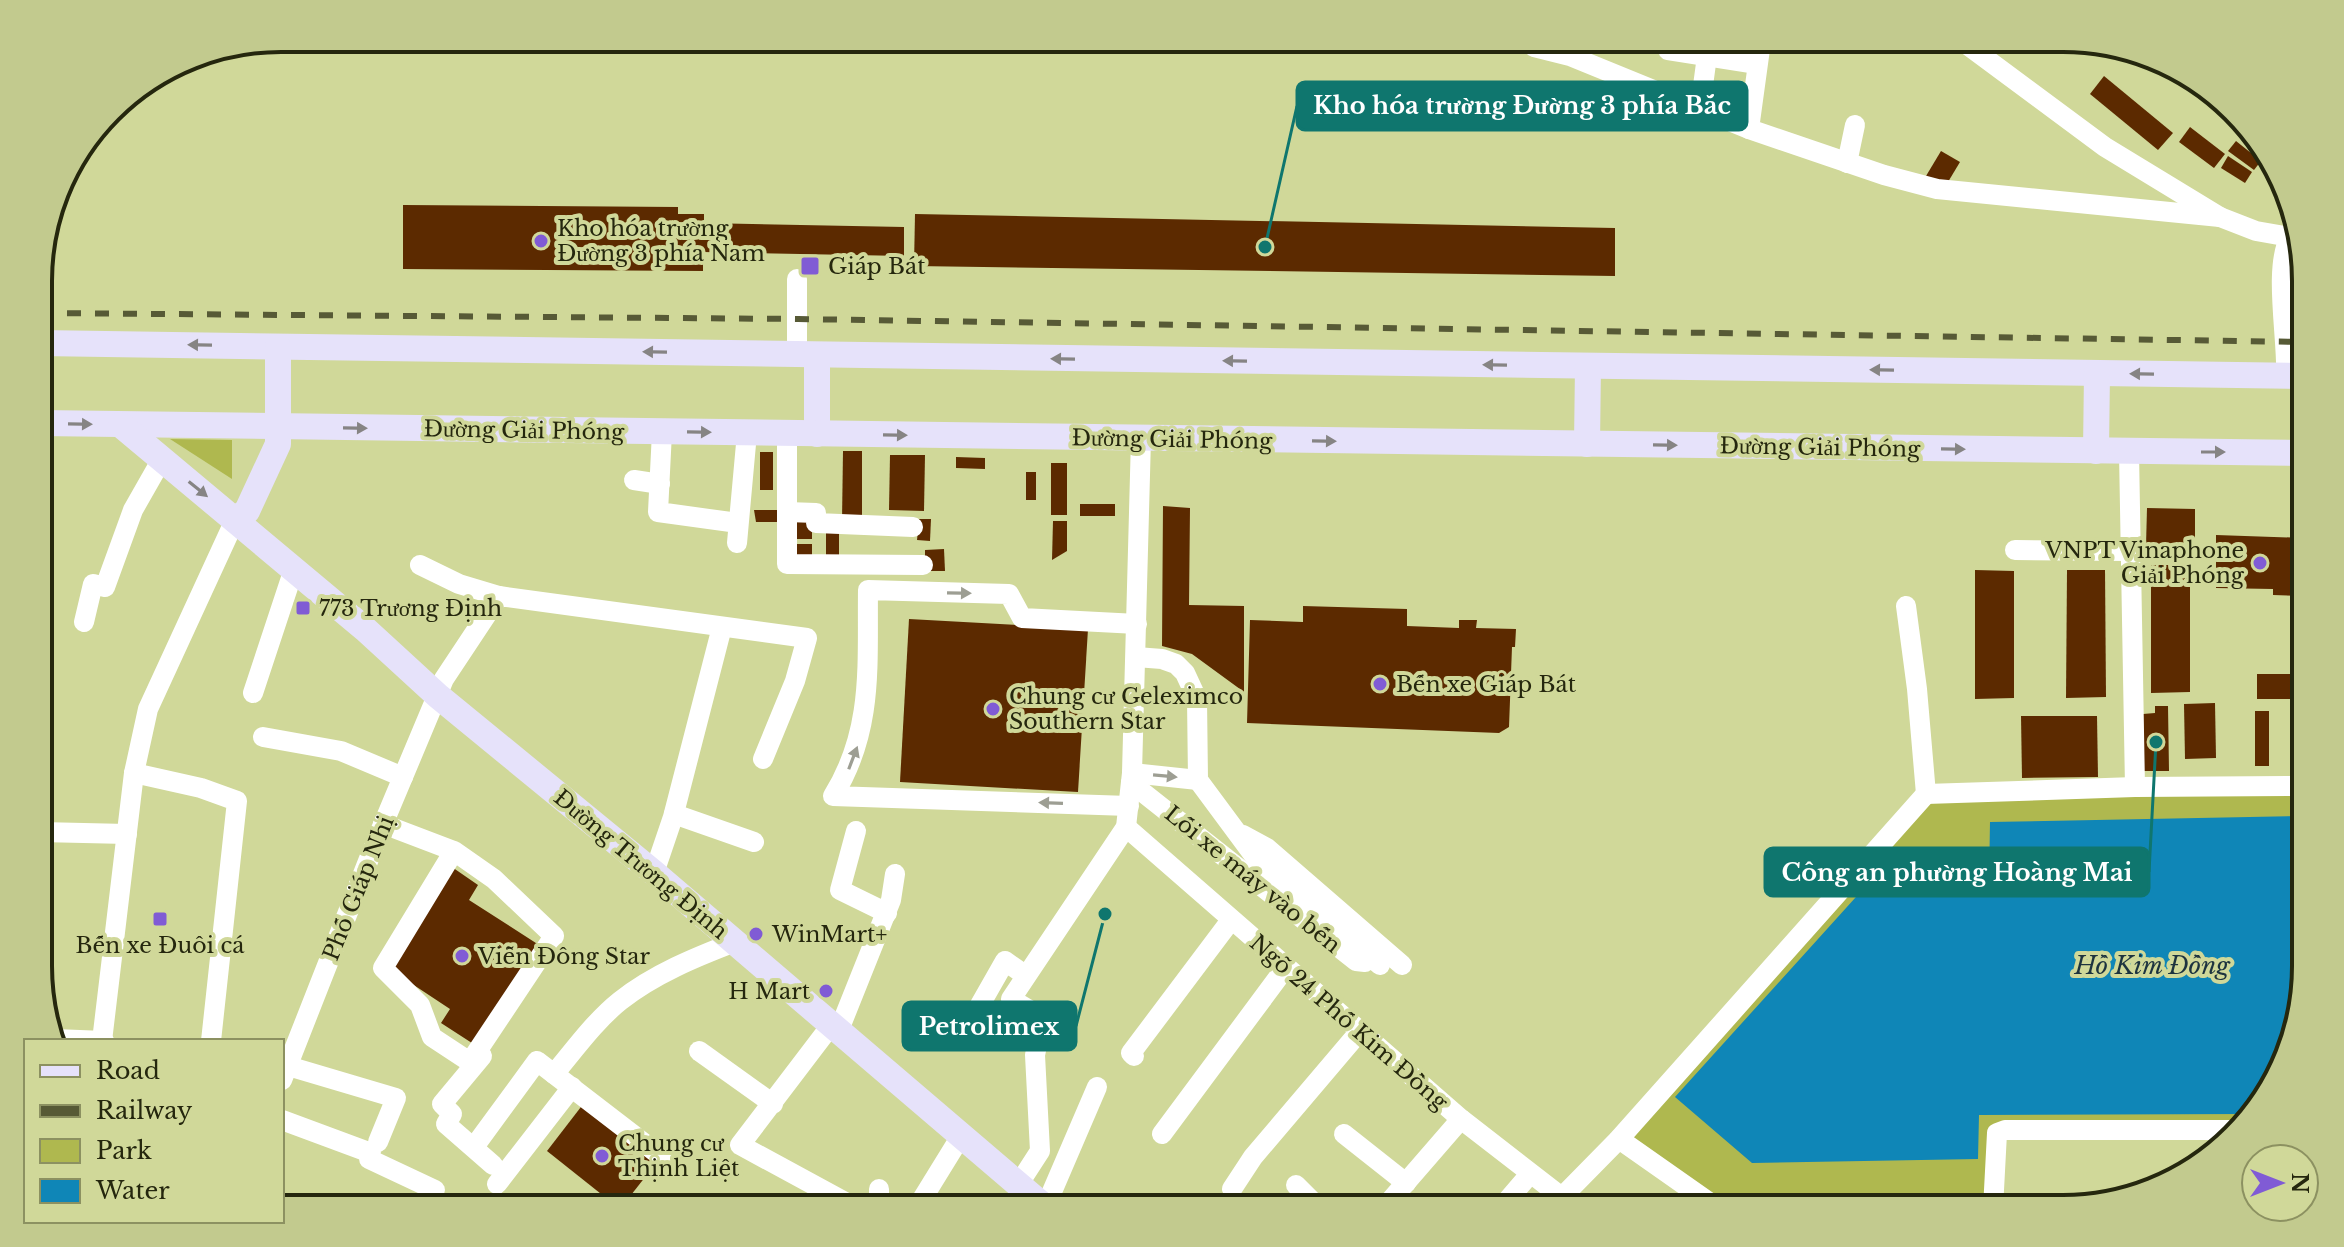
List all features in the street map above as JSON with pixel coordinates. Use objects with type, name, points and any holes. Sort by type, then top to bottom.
[{"type":"main road","points":[[52,343],[2292,376]]},
{"type":"main road","points":[[235,520],[247,511],[278,444],[278,347]]},
{"type":"main road","points":[[807,355],[817,434]]},
{"type":"main road","points":[[1580,444],[1581,366]]},
{"type":"main road","points":[[2096,451],[2097,373]]},
{"type":"main road","name":"Đường Giải Phóng","points":[[52,423],[2292,453]]},
{"type":"main road","name":"Đường Trương Định","points":[[121,425],[294,569],[438,696],[836,1027],[1030,1195]]},
{"type":"street","points":[[1554,52],[1749,129],[1847,163],[1937,189],[2220,217]]},
{"type":"street","points":[[1681,52],[1707,56],[1759,56],[1749,129]]},
{"type":"street","points":[[1977,52],[2105,147],[2220,217],[2256,231],[2286,233]]},
{"type":"street","points":[[1700,108],[1707,56]]},
{"type":"street","points":[[1847,163],[1855,125]]},
{"type":"street","points":[[2288,241],[2283,272],[2292,350]]},
{"type":"street","points":[[797,279],[807,355]]},
{"type":"street","points":[[662,432],[658,512],[738,533],[747,433]]},
{"type":"street","points":[[787,434],[787,564],[923,565]]},
{"type":"street","points":[[1018,1185],[1040,1151],[1035,1055],[1043,1018],[1011,999],[1126,827],[1132,778],[1141,438]]},
{"type":"street","points":[[2129,452],[2135,787]]},
{"type":"street","points":[[84,622],[93,584],[105,587],[133,510],[162,459]]},
{"type":"street","points":[[634,480],[660,484]]},
{"type":"street","points":[[787,512],[816,513],[816,523],[913,527]]},
{"type":"street","points":[[103,1039],[134,773],[148,709],[235,520]]},
{"type":"street","points":[[2015,550],[2130,551]]},
{"type":"street","points":[[420,565],[459,584],[499,596],[807,638],[795,681],[763,759]]},
{"type":"street","points":[[253,693],[294,569]]},
{"type":"street","points":[[1129,806],[833,796],[847,774],[858,747],[863,721],[868,590],[1009,594],[1022,618],[1137,624]]},
{"type":"street","name":"Phố Giáp Nhị","points":[[285,1073],[444,679],[499,596]]},
{"type":"street","points":[[1906,606],[1926,794]]},
{"type":"street","points":[[654,873],[674,814],[722,627]]},
{"type":"street","points":[[1136,657],[1162,659],[1176,664],[1185,673],[1197,699],[1198,780],[1239,833],[1267,848],[1402,965]]},
{"type":"street","points":[[263,737],[341,751],[403,777]]},
{"type":"street","points":[[134,773],[201,788],[237,801],[211,1039]]},
{"type":"street","points":[[1132,778],[1198,780]]},
{"type":"street","name":"Lối xe máy vào bến","points":[[1132,778],[1356,961],[1380,965],[1258,861],[1239,833]]},
{"type":"street","points":[[1576,1195],[1619,1139],[1926,794],[2135,787],[2292,786]]},
{"type":"street","points":[[674,814],[754,842]]},
{"type":"street","points":[[383,824],[454,851],[494,879],[554,936],[470,1062],[432,1037],[420,1005],[383,968],[454,851]]},
{"type":"street","name":"Ngõ 24 Phố Kim Đồng","points":[[1126,827],[1461,1119],[1559,1195]]},
{"type":"street","points":[[856,831],[840,890],[887,913]]},
{"type":"street","points":[[52,832],[127,834]]},
{"type":"street","points":[[832,1195],[740,1145],[836,1027],[887,913],[895,874]]},
{"type":"street","points":[[1134,1056],[1131,1053],[1231,920]]},
{"type":"street","points":[[554,1074],[600,1019],[620,1001],[653,978],[735,942]]},
{"type":"street","points":[[955,1036],[962,1022],[968,1026],[1005,961],[1025,975]]},
{"type":"street","points":[[1162,1134],[1286,967]]},
{"type":"street","points":[[1232,1189],[1253,1157],[1360,1031]]},
{"type":"street","points":[[497,1037],[442,1104],[452,1114],[446,1124],[474,1147],[495,1175],[572,1087]]},
{"type":"street","points":[[699,1051],[773,1104]]},
{"type":"street","points":[[474,1147],[537,1061],[662,1157]]},
{"type":"street","points":[[285,1073],[396,1098],[378,1142]]},
{"type":"street","points":[[1051,1195],[1097,1087]]},
{"type":"street","points":[[1395,1195],[1461,1119]]},
{"type":"street","points":[[284,1121],[371,1153],[369,1159],[435,1190]]},
{"type":"street","points":[[1994,1195],[1997,1133],[2005,1130],[2222,1130]]},
{"type":"street","points":[[1344,1134],[1406,1183]]},
{"type":"street","points":[[925,1195],[961,1136]]},
{"type":"street","points":[[1619,1139],[1699,1195]]},
{"type":"street","points":[[1512,1195],[1530,1174]]},
{"type":"street","points":[[1296,1185],[1306,1195]]},
{"type":"green space","points":[[170,439],[232,440],[232,479]]},
{"type":"green space","name":"Hồ Kim Đồng","points":[[2292,793],[2292,966],[2288,1011],[2268,1068],[2235,1117],[2228,1124],[2000,1125],[1989,1195],[1710,1195],[1626,1137],[1929,800]]},
{"type":"water","name":"Hồ Kim Đồng","points":[[2292,816],[2292,966],[2288,1011],[2268,1068],[2237,1114],[1979,1115],[1978,1159],[1752,1163],[1675,1097],[1865,887],[1989,883],[1990,822]]},
{"type":"building","points":[[2104,76],[2173,133],[2158,150],[2090,94]]},
{"type":"building","points":[[2190,127],[2225,154],[2214,168],[2179,142]]},
{"type":"building","points":[[2236,141],[2259,163],[2254,170],[2228,151]]},
{"type":"building","points":[[1941,151],[1960,162],[1945,187],[1926,176]]},
{"type":"building","points":[[2228,156],[2252,172],[2245,183],[2221,168]]},
{"type":"building","name":"Kho hóa trường Đường 3 phía Nam","points":[[403,205],[678,207],[678,214],[704,214],[704,223],[904,227],[904,256],[703,252],[703,271],[403,269]]},
{"type":"building","points":[[915,214],[1615,228],[1615,276],[914,266]]},
{"type":"building","points":[[843,451],[862,451],[862,521],[842,521]]},
{"type":"building","points":[[760,452],[773,452],[773,490],[760,490]]},
{"type":"building","points":[[890,455],[925,455],[924,511],[889,510]]},
{"type":"building","points":[[956,457],[985,458],[985,469],[956,468]]},
{"type":"building","points":[[1051,463],[1067,463],[1067,515],[1051,515]]},
{"type":"building","points":[[1026,472],[1036,472],[1036,500],[1026,500]]},
{"type":"building","points":[[1080,504],[1115,504],[1115,516],[1080,516]]},
{"type":"building","points":[[1163,506],[1190,508],[1189,605],[1244,606],[1244,692],[1192,654],[1162,646]]},
{"type":"building","points":[[2147,508],[2195,509],[2195,547],[2146,546]]},
{"type":"building","points":[[754,510],[781,510],[781,522],[756,522]]},
{"type":"building","points":[[812,515],[812,539],[792,539],[791,516]]},
{"type":"building","points":[[919,519],[931,519],[930,541],[917,540]]},
{"type":"building","points":[[1053,521],[1067,521],[1067,551],[1052,560]]},
{"type":"building","points":[[826,525],[839,525],[839,561],[826,561]]},
{"type":"building","name":"VNPT Vinaphone Giải Phóng","points":[[2216,535],[2292,538],[2292,596],[2273,595],[2273,589],[2216,588]]},
{"type":"building","points":[[791,544],[812,544],[812,560],[791,560]]},
{"type":"building","points":[[944,549],[945,571],[925,571],[925,550]]},
{"type":"building","points":[[2151,565],[2190,565],[2190,692],[2151,693]]},
{"type":"building","points":[[1975,570],[2014,571],[2014,698],[1975,699]]},
{"type":"building","points":[[2067,570],[2105,570],[2106,697],[2066,698]]},
{"type":"building","name":"Bến xe Giáp Bát","points":[[1303,606],[1407,609],[1407,626],[1459,628],[1459,620],[1477,620],[1476,628],[1516,629],[1515,647],[1512,647],[1509,727],[1499,733],[1247,723],[1250,620],[1303,622]]},
{"type":"building","name":"Chung cư Geleximco Southern Star","points":[[909,619],[1088,629],[1078,792],[900,782]]},
{"type":"building","points":[[2257,674],[2292,674],[2292,699],[2257,699]]},
{"type":"building","points":[[2215,703],[2216,758],[2185,759],[2184,704]]},
{"type":"building","points":[[2155,706],[2168,706],[2169,771],[2144,771],[2143,714],[2155,713]]},
{"type":"building","points":[[2255,711],[2269,711],[2269,766],[2255,766]]},
{"type":"building","points":[[2021,716],[2097,716],[2098,777],[2022,778]]},
{"type":"building","name":"Viễn Đông Star","points":[[449,865],[478,885],[469,900],[539,945],[475,1045],[441,1023],[450,1009],[385,966]]},
{"type":"building","name":"Chung cư Thịnh Liệt","points":[[584,1103],[657,1162],[631,1195],[602,1195],[547,1151]]},
{"type":"railway","points":[[52,313],[798,319],[2292,342]]},
{"type":"place","name":"Kho hóa trường Đường 3 phía Nam","points":[[541,241]]},
{"type":"place","name":"Kho hóa trường Đường 3 phía Bắc","points":[[1265,247]]},
{"type":"place","name":"Giáp Bát","points":[[810,266]]},
{"type":"place","name":"VNPT Vinaphone Giải Phóng","points":[[2260,563]]},
{"type":"place","name":"773 Trương Định","points":[[303,608]]},
{"type":"place","name":"Bến xe Giáp Bát","points":[[1380,684]]},
{"type":"place","name":"Chung cư Geleximco Southern Star","points":[[993,709]]},
{"type":"place","name":"Công an phường Hoàng Mai","points":[[2156,742]]},
{"type":"place","name":"Petrolimex","points":[[1105,914]]},
{"type":"place","name":"Bến xe Đuôi cá","points":[[160,919]]},
{"type":"place","name":"WinMart+","points":[[756,934]]},
{"type":"place","name":"Viễn Đông Star","points":[[462,956]]},
{"type":"place","name":"H Mart","points":[[826,991]]},
{"type":"place","name":"Chung cư Thịnh Liệt","points":[[602,1156]]}]
